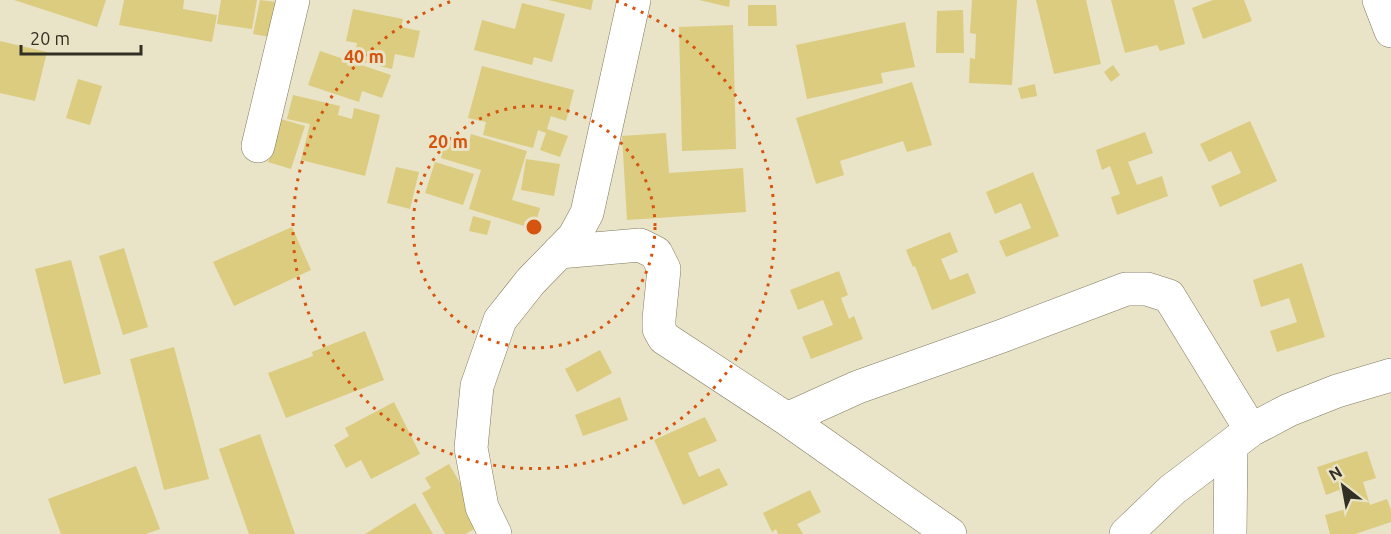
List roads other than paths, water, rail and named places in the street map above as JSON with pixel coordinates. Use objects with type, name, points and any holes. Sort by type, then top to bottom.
[{"type":"street","points":[[258,146],[293,0]]},
{"type":"street","points":[[495,534],[482,507],[471,448],[477,386],[500,320],[531,281],[574,237],[587,213],[634,0]]},
{"type":"street","points":[[1379,0],[1391,31]]},
{"type":"street","points":[[560,252],[640,244],[656,253],[664,269],[658,319],[658,329],[664,338],[788,419],[950,534]]},
{"type":"street","points":[[788,419],[858,387],[1126,289],[1147,289],[1169,297],[1241,438],[1230,534]]},
{"type":"street","points":[[1126,534],[1172,490],[1241,438],[1299,406],[1337,391],[1391,375]]}]
